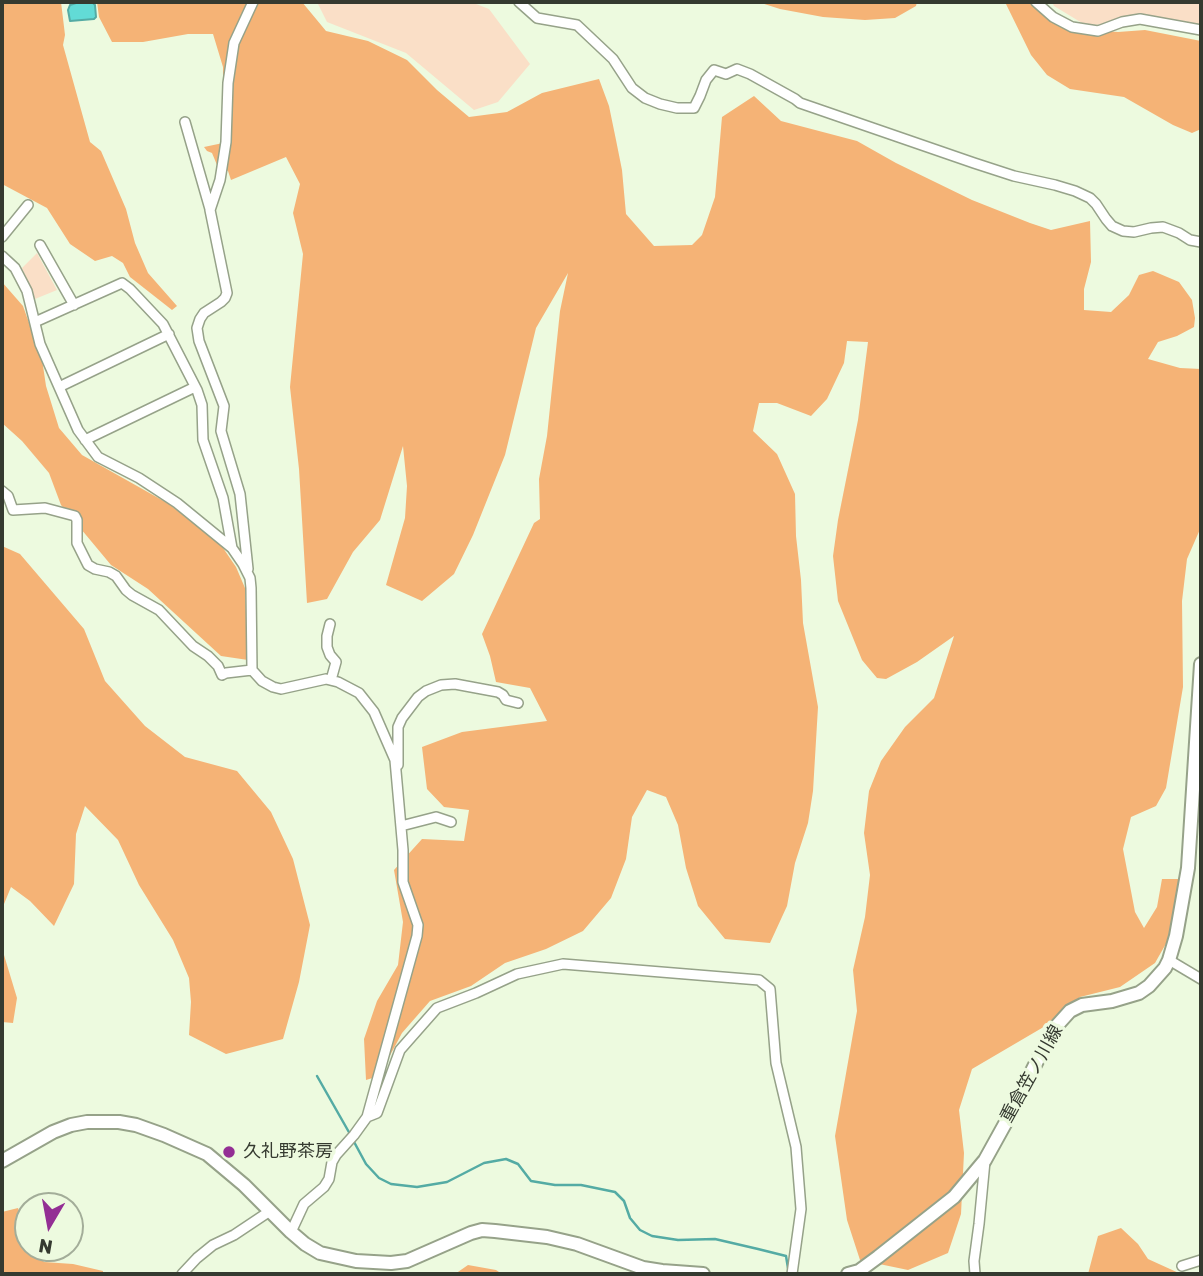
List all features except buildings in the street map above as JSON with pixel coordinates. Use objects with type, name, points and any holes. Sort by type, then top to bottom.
[{"type":"main road","name":"重倉笠ノ川線","points":[[848,1274],[869,1264],[954,1197],[985,1160],[1052,1031],[1070,1011],[1082,1005],[1112,1001],[1139,993],[1158,978],[1169,960],[1188,868],[1201,664]]},
{"type":"main road","points":[[2,1161],[53,1132],[71,1125],[104,1121],[128,1124],[164,1135],[207,1154],[244,1185],[291,1232],[320,1253],[356,1261],[407,1261],[482,1230],[547,1237],[577,1244],[643,1268],[703,1274]]},
{"type":"street","points":[[210,210],[220,180],[226,142],[228,83],[234,43],[253,2]]},
{"type":"street","points":[[519,2],[537,18],[578,26],[613,59],[632,88],[645,98],[660,104],[694,108],[706,80],[714,71],[726,74],[737,69],[800,103],[1014,176],[1082,194],[1096,204],[1112,226],[1123,231],[1163,228],[1201,242]]},
{"type":"street","points":[[1036,2],[1053,17],[1072,27],[1098,31],[1140,19],[1201,30]]},
{"type":"street","points":[[185,122],[210,210],[227,293],[221,302],[204,313],[197,328],[199,341],[224,406],[222,432],[240,494],[250,578],[252,670]]},
{"type":"street","points":[[2,237],[28,205]]},
{"type":"street","points":[[40,245],[75,304]]},
{"type":"street","points":[[2,256],[15,268],[27,291],[40,344],[78,429],[98,457],[139,478],[177,503],[232,548],[250,578]]},
{"type":"street","points":[[36,322],[122,283],[163,324],[202,405],[203,440],[223,498],[232,548]]},
{"type":"street","points":[[59,387],[169,334]]},
{"type":"street","points":[[85,440],[195,387]]},
{"type":"street","points":[[2,491],[8,496],[13,510],[45,508],[75,516],[77,543],[88,565],[116,576],[132,595],[159,610],[193,646],[218,666],[222,675],[252,670],[262,681],[281,689],[326,679],[359,693],[374,712],[395,760],[403,882],[418,925],[417,936],[367,1117],[332,1162],[329,1179],[324,1187],[304,1204],[291,1232]]},
{"type":"street","points":[[330,624],[327,648],[335,662],[331,680]]},
{"type":"street","points":[[397,773],[398,727],[418,697],[426,691],[441,685],[455,684],[498,692],[506,700],[518,704]]},
{"type":"street","points":[[401,826],[436,817],[452,822]]},
{"type":"street","points":[[1169,960],[1201,979]]},
{"type":"street","points":[[367,1117],[377,1112],[400,1050],[437,1007],[517,974],[563,964],[760,980],[770,989],[776,1063],[796,1147],[801,1209],[792,1274]]},
{"type":"street","points":[[975,1274],[974,1261],[985,1160]]},
{"type":"street","points":[[182,1274],[213,1245],[234,1235],[270,1210]]},
{"type":"street","points":[[1182,1266],[1201,1260]]},
{"type":"shaded area","points":[[2,2],[61,2],[65,35],[63,45],[90,142],[101,151],[126,209],[135,243],[148,273],[177,306],[172,310],[130,277],[123,263],[112,256],[95,261],[70,244],[47,208],[2,184]]},
{"type":"shaded area","points":[[97,2],[302,2],[326,31],[368,41],[407,60],[469,117],[507,112],[542,93],[599,79],[609,106],[622,170],[626,214],[654,246],[692,245],[702,235],[715,197],[722,117],[754,96],[781,121],[857,141],[972,200],[1030,223],[1051,230],[1090,221],[1091,262],[1084,289],[1084,310],[1111,312],[1129,295],[1139,275],[1153,271],[1179,282],[1192,300],[1194,327],[1158,342],[1148,359],[1180,368],[1201,369],[1201,527],[1187,559],[1182,601],[1183,687],[1166,788],[1156,806],[1131,817],[1123,849],[1135,912],[1144,928],[1157,907],[1162,879],[1179,879],[1176,926],[1155,963],[1120,987],[1080,997],[1047,1025],[972,1069],[959,1110],[964,1153],[961,1214],[948,1253],[908,1270],[860,1260],[847,1220],[835,1136],[857,1011],[853,970],[865,917],[870,875],[864,833],[869,791],[881,761],[905,727],[934,698],[954,636],[917,662],[886,679],[877,678],[862,660],[838,601],[833,556],[858,420],[868,342],[847,341],[844,363],[827,399],[811,416],[777,403],[759,403],[753,431],[777,454],[795,494],[803,623],[818,707],[813,791],[808,823],[795,863],[787,906],[770,943],[725,939],[698,906],[686,868],[678,825],[666,797],[647,790],[632,817],[626,859],[611,898],[583,931],[546,949],[505,963],[471,986],[430,1001],[402,1033],[379,1076],[366,1080],[364,1039],[377,1001],[398,965],[403,922],[394,870],[422,839],[464,841],[469,810],[444,807],[427,789],[422,747],[462,732],[547,721],[530,688],[496,682],[482,634],[534,523],[540,519],[539,479],[547,436],[560,311],[568,273],[536,328],[505,455],[473,535],[454,574],[422,601],[386,585],[405,518],[407,486],[403,446],[380,520],[353,552],[327,599],[307,603],[299,469],[290,387],[303,254],[293,213],[300,184],[286,157],[231,180],[228,171],[217,165],[212,153],[204,147],[223,143],[223,67],[213,34],[188,34],[143,42],[112,42],[99,17]]},
{"type":"shaded area","points":[[317,2],[471,2],[489,9],[530,64],[498,102],[474,110],[406,53],[327,22]]},
{"type":"shaded area","points":[[758,2],[917,2],[916,6],[895,18],[865,20],[823,17]]},
{"type":"shaded area","points":[[1005,2],[1044,2],[1060,19],[1089,30],[1145,30],[1201,41],[1201,129],[1192,133],[1124,97],[1070,89],[1047,75],[1031,55]]},
{"type":"shaded area","points":[[1052,2],[1201,2],[1201,37],[1183,29],[1126,20],[1096,25],[1082,23],[1054,6]]},
{"type":"shaded area","points":[[37,253],[57,290],[35,299],[22,268]]},
{"type":"shaded area","points":[[2,282],[23,306],[42,359],[46,386],[59,428],[82,455],[169,504],[221,545],[236,567],[245,588],[248,660],[221,656],[148,589],[111,565],[61,505],[49,473],[22,441],[2,423]]},
{"type":"shaded area","points":[[2,546],[20,554],[84,629],[105,681],[145,726],[185,757],[237,771],[271,812],[293,859],[310,925],[299,982],[283,1039],[226,1054],[189,1035],[189,978],[173,940],[139,885],[118,840],[85,806],[76,834],[74,884],[54,926],[30,901],[11,887],[2,909]]},
{"type":"shaded area","points":[[2,935],[4,955],[17,998],[13,1023],[2,1022]]},
{"type":"shaded area","points":[[14,1209],[14,1262],[73,1264],[103,1271],[103,1274],[2,1274],[2,1212]]},
{"type":"shaded area","points":[[1121,1228],[1138,1244],[1148,1259],[1181,1274],[1088,1274],[1098,1236]]},
{"type":"shaded area","points":[[468,1265],[496,1270],[502,1274],[455,1274]]},
{"type":"water","points":[[93,3],[96,17],[70,21],[68,10],[70,5]]},
{"type":"waterway","points":[[317,1076],[350,1134]]},
{"type":"waterway","points":[[353,1140],[366,1164],[379,1178],[391,1184],[417,1187],[447,1182],[484,1163],[506,1159],[518,1164],[531,1181],[581,1185],[615,1192],[624,1201],[630,1218],[640,1230],[652,1236],[678,1240],[715,1239],[758,1249],[786,1256],[788,1268]]},
{"type":"place","name":"久礼野茶房","points":[[229,1152]]}]
